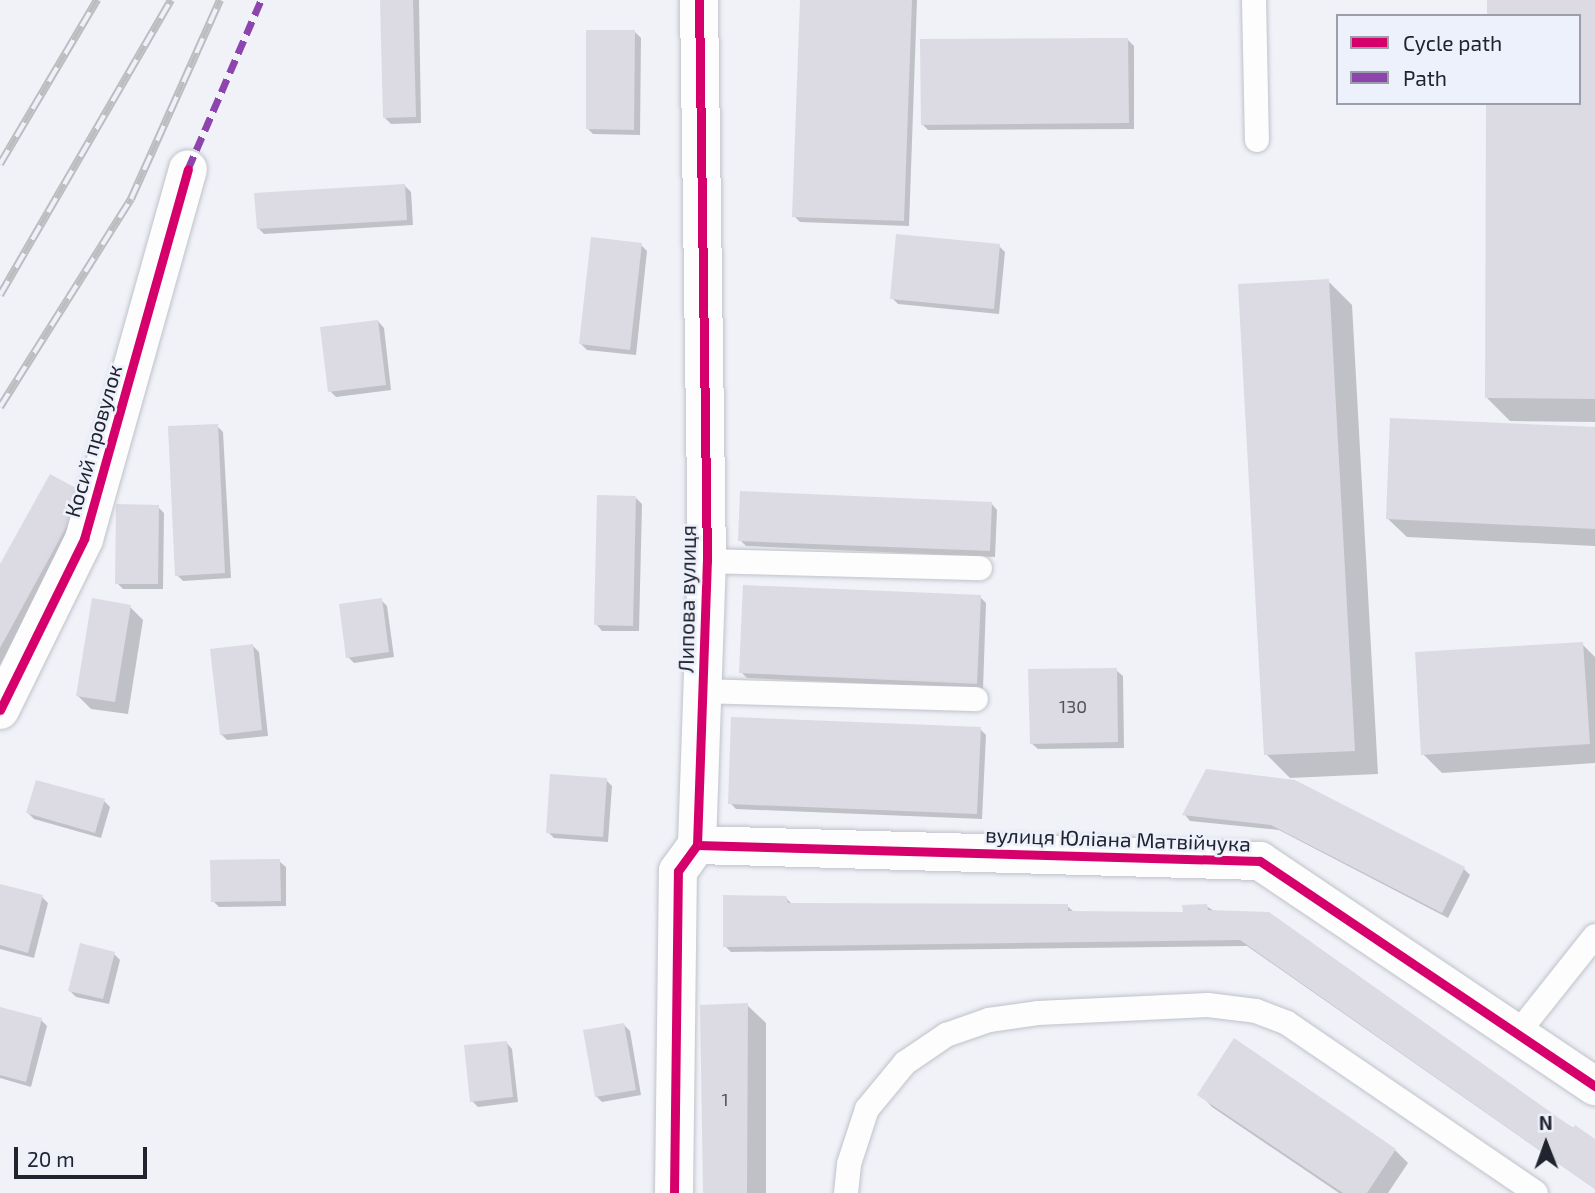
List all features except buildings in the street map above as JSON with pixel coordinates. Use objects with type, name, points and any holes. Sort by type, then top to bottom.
[{"type":"street","name":"Липова вулиця","points":[[697,845],[707,561],[699,0]]},
{"type":"street","name":"Косий провулок","points":[[0,710],[84,539],[188,169]]},
{"type":"street","name":"вулиця Юліана Матвійчука","points":[[697,845],[1260,860],[1595,1086]]},
{"type":"street","points":[[674,1193],[678,871],[697,845]]},
{"type":"lane","points":[[1254,0],[1257,140]]},
{"type":"lane","points":[[707,561],[980,568]]},
{"type":"lane","points":[[703,691],[976,699]]},
{"type":"lane","points":[[1517,1034],[1595,936]]},
{"type":"lane","points":[[846,1193],[849,1164],[867,1109],[905,1063],[946,1035],[989,1020],[1038,1013],[1208,1005],[1256,1011],[1287,1023],[1536,1193]]},
{"type":"railway","points":[[0,164],[97,0]]},
{"type":"railway","points":[[0,295],[171,0]]},
{"type":"railway","points":[[0,407],[131,199],[220,0]]},
{"type":"marked path","points":[[188,169],[261,0]]},
{"type":"cycle path","points":[[674,1193],[678,871],[697,845],[707,561],[699,0]]},
{"type":"cycle path","points":[[0,710],[84,539],[188,169]]},
{"type":"cycle path","points":[[697,845],[1260,861],[1595,1086]]}]
